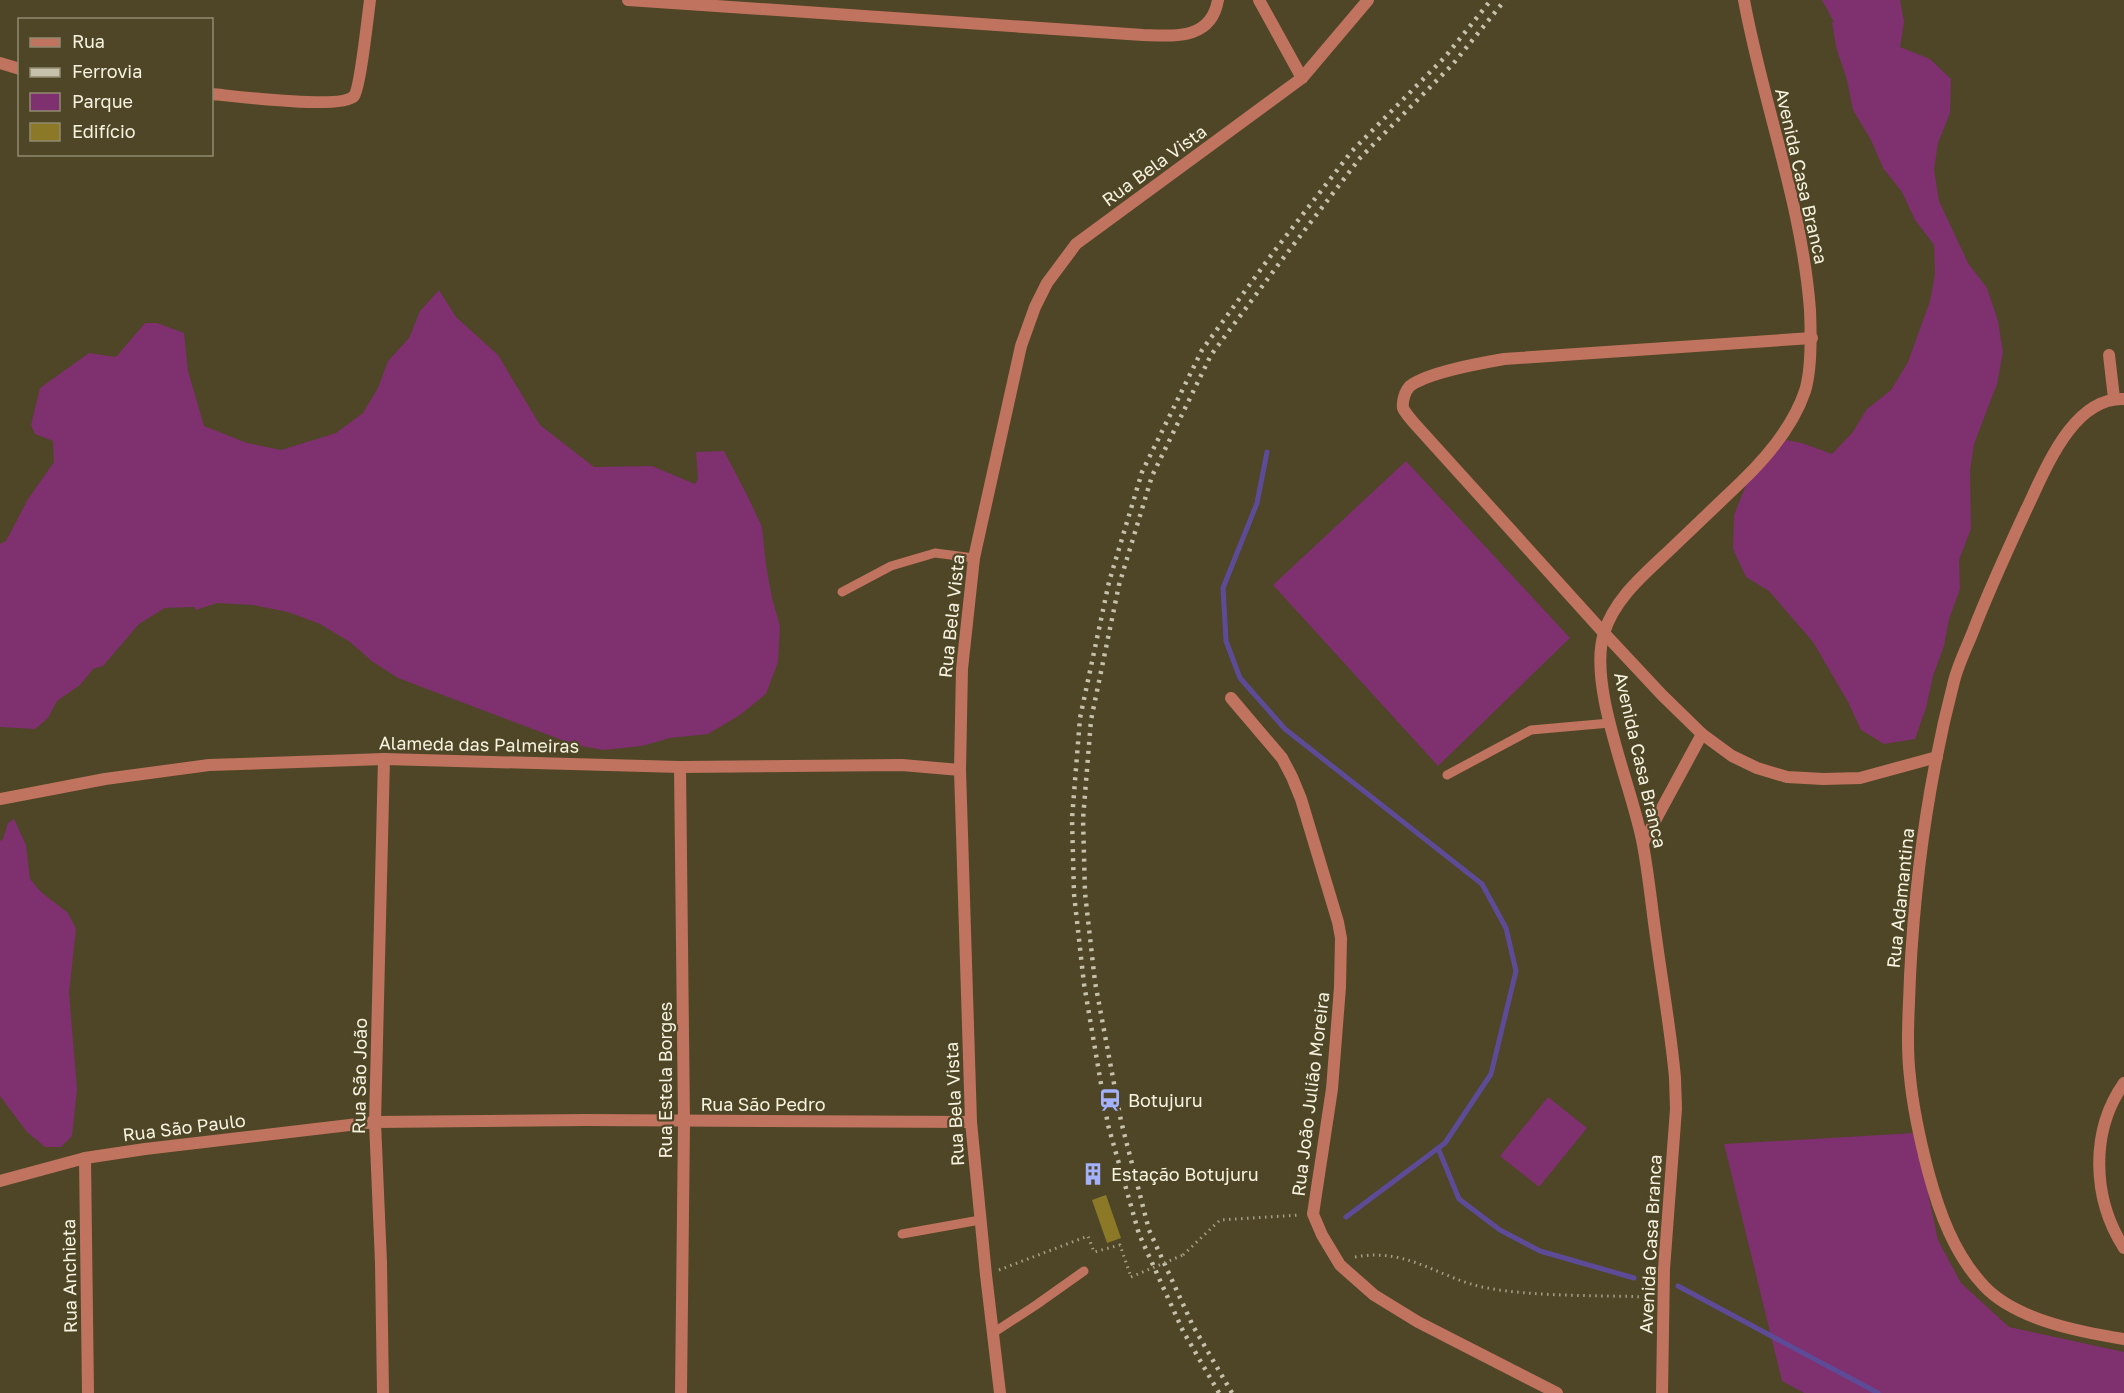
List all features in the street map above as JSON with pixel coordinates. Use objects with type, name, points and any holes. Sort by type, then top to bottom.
[{"type":"street","points":[[213,94],[297,101],[349,100],[356,94],[359,80],[370,0]]},
{"type":"street","points":[[628,0],[1182,36],[1202,28],[1216,12],[1218,0]]},
{"type":"street","points":[[1259,0],[1302,78]]},
{"type":"street","name":"Rua Bela Vista","points":[[1000,1393],[971,1122],[960,770],[962,669],[974,558],[1022,346],[1035,307],[1047,283],[1076,244],[1302,78],[1368,0]]},
{"type":"street","name":"Avenida Casa Branca","points":[[1662,1393],[1664,1298],[1676,1109],[1675,1078],[1643,843],[1610,723],[1601,677],[1601,653],[1604,633],[1612,615],[1629,590],[1760,464],[1789,425],[1805,390],[1812,338],[1808,290],[1798,223],[1750,34],[1744,0]]},
{"type":"street","points":[[0,63],[18,68]]},
{"type":"street","points":[[1812,338],[1504,359],[1476,363],[1428,378],[1410,387],[1404,396],[1403,408],[1604,633],[1702,734],[1732,756],[1757,768],[1787,777],[1860,778],[1937,757]]},
{"type":"street","points":[[2109,355],[2119,398]]},
{"type":"street","name":"Rua Adamantina","points":[[2119,398],[2099,403],[2078,419],[2054,453],[1993,580],[1954,678],[1937,757],[1913,916],[1907,1039],[1914,1111],[1940,1212],[1963,1258],[1985,1287],[2016,1310],[2098,1335],[2124,1339]]},
{"type":"street","name":"Rua João Julião Moreira","points":[[1231,698],[1282,758],[1292,777],[1301,799],[1341,938],[1340,987],[1332,1089],[1313,1214],[1322,1235],[1340,1265],[1374,1295],[1418,1322],[1557,1393]]},
{"type":"street","points":[[1643,843],[1702,734]]},
{"type":"street","name":"Alameda das Palmeiras","points":[[0,799],[105,779],[209,765],[384,759],[680,767],[902,765],[960,770]]},
{"type":"street","name":"Rua São João","points":[[383,1393],[381,1263],[375,1122],[384,759]]},
{"type":"street","name":"Rua Estela Borges","points":[[680,767],[684,1122],[681,1393]]},
{"type":"street","points":[[2124,1083],[2117,1092],[2102,1131],[2099,1151],[2099,1174],[2106,1209],[2124,1248]]},
{"type":"street","name":"Rua São Pedro","points":[[375,1122],[586,1120],[971,1122]]},
{"type":"street","name":"Rua São Paulo","points":[[0,1181],[85,1158],[375,1122]]},
{"type":"street","name":"Rua Anchieta","points":[[85,1158],[88,1393]]},
{"type":"lane","points":[[842,592],[891,566],[935,553],[974,558]]},
{"type":"lane","points":[[1447,775],[1531,730],[1610,723]]},
{"type":"lane","points":[[902,1234],[980,1220]]},
{"type":"lane","points":[[993,1333],[1084,1271]]},
{"type":"path","points":[[986,1275],[1088,1236],[1094,1252],[1120,1245],[1131,1277],[1183,1255],[1220,1220],[1313,1214]]},
{"type":"path","points":[[1340,1265],[1354,1257],[1385,1255],[1427,1265],[1468,1283],[1488,1288],[1533,1293],[1664,1298]]},
{"type":"green space","points":[[1822,0],[1900,0],[1904,22],[1900,47],[1930,59],[1951,79],[1950,113],[1938,143],[1934,170],[1939,201],[1968,263],[1987,288],[1998,321],[2003,352],[1997,384],[1974,444],[1970,471],[1971,529],[1959,560],[1960,589],[1949,619],[1944,646],[1933,676],[1926,708],[1915,739],[1884,744],[1861,730],[1848,702],[1813,642],[1769,591],[1746,577],[1733,549],[1734,515],[1746,485],[1775,438],[1802,443],[1832,454],[1852,433],[1867,409],[1891,390],[1908,362],[1930,301],[1935,274],[1934,245],[1915,220],[1902,192],[1883,168],[1871,140],[1853,110],[1847,80],[1836,47],[1832,22],[1834,22]]},
{"type":"green space","points":[[439,290],[456,317],[498,355],[540,425],[594,467],[652,466],[695,484],[698,479],[696,452],[724,451],[762,527],[772,598],[780,626],[778,662],[766,694],[740,715],[708,734],[670,738],[642,746],[604,750],[575,745],[398,678],[373,662],[350,642],[320,624],[288,612],[253,605],[217,603],[196,610],[194,607],[165,608],[139,624],[103,666],[93,669],[80,685],[57,701],[48,718],[35,729],[0,727],[0,544],[6,541],[28,499],[54,462],[53,441],[35,434],[31,425],[40,388],[89,353],[116,357],[145,323],[157,323],[184,333],[188,371],[204,426],[247,443],[281,450],[336,433],[363,413],[378,388],[388,361],[409,338],[420,311]]},
{"type":"green space","points":[[1406,461],[1570,638],[1438,766],[1273,585]]},
{"type":"green space","points":[[14,819],[26,845],[30,879],[41,892],[68,913],[76,929],[69,993],[77,1089],[72,1136],[61,1147],[45,1147],[27,1132],[0,1096],[0,841],[3,839],[8,823]]},
{"type":"green space","points":[[1548,1097],[1587,1128],[1539,1187],[1500,1156]]},
{"type":"green space","points":[[1915,1133],[1938,1240],[1961,1283],[2009,1327],[2124,1352],[2124,1393],[1804,1393],[1782,1381],[1724,1144]]},
{"type":"building","points":[[1106,1195],[1121,1238],[1107,1243],[1092,1200]]},
{"type":"waterway","points":[[1267,452],[1257,503],[1223,588],[1226,641],[1240,678],[1285,729],[1482,884],[1506,928],[1516,971],[1491,1074],[1445,1143],[1346,1217]]},
{"type":"waterway","points":[[1438,1148],[1459,1199],[1500,1230],[1540,1251],[1634,1278]]},
{"type":"waterway","points":[[1678,1286],[1878,1393]]},
{"type":"railway","points":[[1219,1393],[1183,1331],[1139,1234],[1108,1125],[1084,984],[1074,894],[1072,819],[1080,718],[1109,582],[1142,472],[1202,350],[1272,254],[1352,151],[1445,57],[1491,0]]},
{"type":"railway","points":[[1232,1393],[1193,1326],[1149,1230],[1121,1121],[1095,982],[1085,893],[1083,819],[1091,720],[1119,585],[1152,476],[1211,355],[1360,158],[1453,64],[1505,0]]},
{"type":"place","name":"Botujuru","points":[[1110,1100]]},
{"type":"place","name":"Estação Botujuru","points":[[1093,1174]]}]
